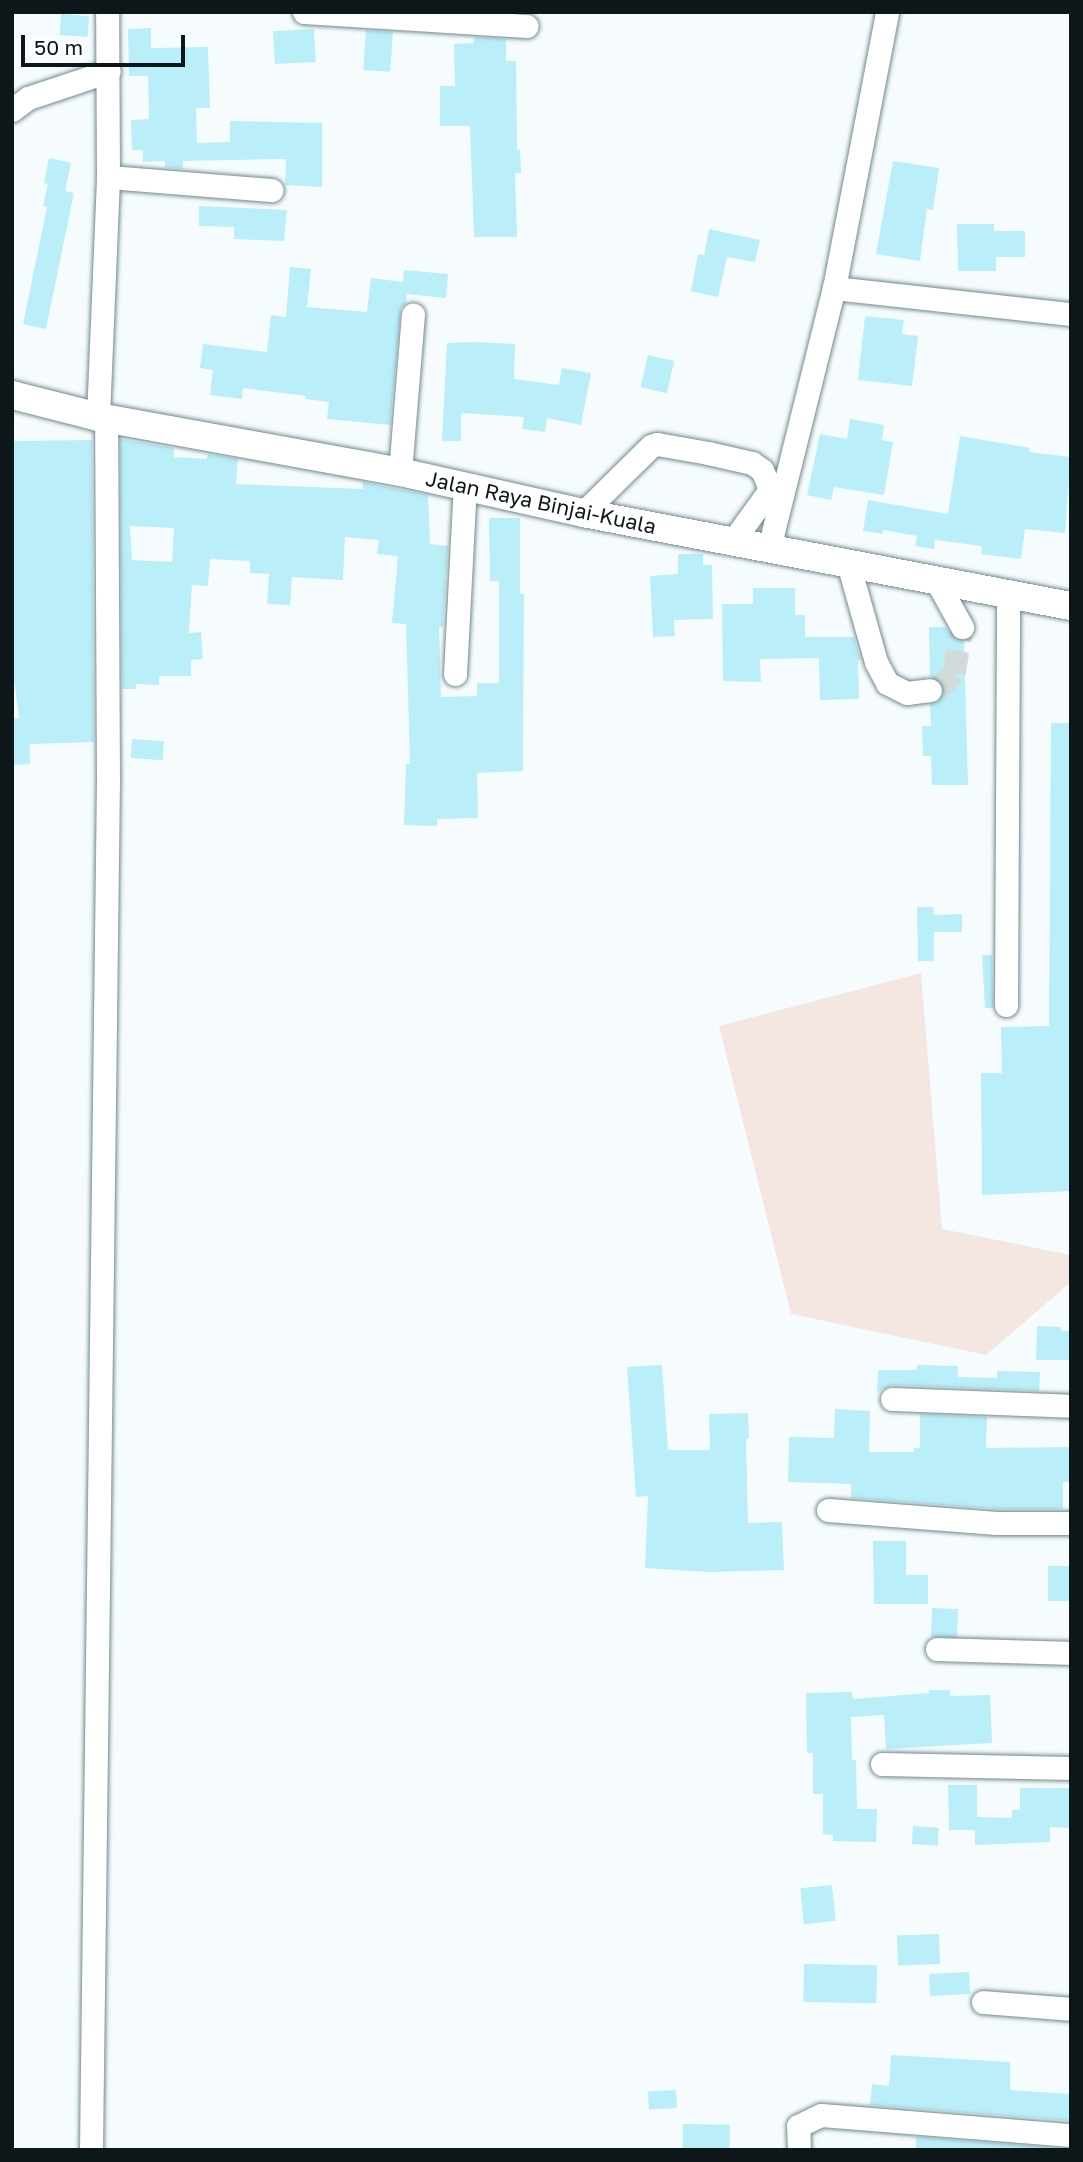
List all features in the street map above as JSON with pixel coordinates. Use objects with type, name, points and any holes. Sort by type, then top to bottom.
[{"type":"main road","name":"Jalan Raya Binjai-Kuala","points":[[12,395],[102,417],[400,472],[583,513],[1071,606]]},
{"type":"street","points":[[91,2150],[108,781],[102,417],[108,177],[107,12]]},
{"type":"street","points":[[304,12],[527,26]]},
{"type":"street","points":[[769,548],[834,288],[887,12]]},
{"type":"street","points":[[12,110],[28,99],[109,71]]},
{"type":"street","points":[[108,177],[271,190]]},
{"type":"street","points":[[834,288],[1071,314]]},
{"type":"street","points":[[400,472],[413,315]]},
{"type":"street","points":[[583,513],[636,457],[651,446],[657,444],[708,453],[752,463],[762,470],[767,481],[769,491],[733,541]]},
{"type":"street","points":[[455,674],[465,486]]},
{"type":"street","points":[[848,563],[877,662],[887,683],[907,693],[930,690]]},
{"type":"street","points":[[936,580],[961,626]]},
{"type":"street","points":[[1006,1005],[1008,594]]},
{"type":"street","points":[[892,1399],[1071,1406]]},
{"type":"street","points":[[828,1510],[996,1523],[1071,1522]]},
{"type":"street","points":[[937,1650],[1071,1653]]},
{"type":"street","points":[[882,1764],[1071,1768]]},
{"type":"street","points":[[983,2002],[1071,2009]]},
{"type":"street","points":[[799,2150],[798,2126],[821,2115],[1071,2135]]},
{"type":"shaded area","points":[[921,973],[942,1229],[1071,1255],[1071,1282],[986,1355],[791,1314],[719,1026]]},
{"type":"building","points":[[61,14],[89,16],[87,37],[60,35]]},
{"type":"building","points":[[151,28],[151,48],[208,47],[210,108],[196,108],[197,143],[230,142],[230,121],[322,123],[322,187],[285,185],[286,159],[183,161],[183,169],[165,167],[165,161],[143,162],[143,150],[132,150],[131,120],[149,119],[148,76],[129,76],[128,29]]},
{"type":"building","points":[[314,29],[316,62],[275,64],[273,31]]},
{"type":"building","points":[[366,30],[393,32],[390,72],[363,70]]},
{"type":"building","points":[[474,37],[506,39],[506,61],[516,61],[517,150],[520,150],[521,173],[515,173],[517,237],[474,237],[470,126],[440,126],[440,86],[455,86],[454,44],[474,43]]},
{"type":"building","points":[[49,158],[71,163],[65,191],[74,193],[46,329],[23,324],[47,207],[43,206],[48,184],[44,183]]},
{"type":"building","points":[[893,161],[939,168],[933,210],[927,209],[920,261],[876,254]]},
{"type":"building","points":[[199,206],[287,210],[284,241],[234,239],[234,227],[199,226]]},
{"type":"building","points":[[957,224],[994,224],[994,231],[1025,231],[1025,257],[996,257],[996,271],[958,271]]},
{"type":"building","points":[[709,229],[760,240],[755,262],[727,257],[718,297],[691,291],[698,254],[704,255]]},
{"type":"building","points":[[290,267],[311,269],[307,307],[367,312],[371,278],[403,282],[404,270],[448,274],[446,298],[407,294],[406,303],[401,308],[390,425],[327,419],[329,402],[305,399],[306,396],[243,388],[242,399],[210,395],[213,370],[200,368],[203,344],[267,352],[271,315],[286,317]]},
{"type":"building","points":[[865,316],[904,320],[902,334],[918,336],[912,386],[858,380]]},
{"type":"building","points":[[447,343],[515,344],[514,379],[559,385],[562,368],[591,373],[581,425],[547,418],[545,432],[522,429],[524,417],[461,413],[461,441],[442,441]]},
{"type":"building","points":[[648,355],[674,361],[667,393],[641,387]]},
{"type":"building","points":[[850,419],[884,425],[882,440],[893,442],[884,495],[834,487],[831,500],[807,495],[820,434],[847,439]]},
{"type":"building","points":[[960,436],[1030,448],[1029,452],[1071,457],[1065,533],[1025,529],[1021,559],[981,554],[982,546],[935,540],[934,549],[915,546],[917,536],[883,530],[883,534],[863,531],[868,500],[948,514]]},
{"type":"building","points":[[120,439],[174,448],[174,457],[207,459],[208,454],[238,459],[236,484],[363,489],[363,482],[428,495],[430,544],[448,546],[443,627],[439,627],[441,697],[477,696],[477,683],[499,683],[499,581],[490,581],[489,518],[520,518],[520,594],[524,594],[523,771],[477,773],[478,818],[437,819],[437,826],[404,825],[406,764],[410,764],[406,624],[392,623],[398,556],[377,554],[379,540],[345,537],[343,580],[292,577],[290,605],[267,604],[269,574],[250,573],[250,561],[210,559],[208,586],[192,585],[189,633],[201,632],[203,659],[191,660],[191,676],[159,676],[159,685],[136,684],[136,689],[122,689]],"holes":[[[130,526],[174,528],[172,562],[132,560]]]},
{"type":"building","points":[[92,440],[94,742],[30,744],[30,764],[12,765],[12,719],[19,718],[12,663],[12,441]]},
{"type":"building","points":[[678,554],[703,554],[703,565],[712,565],[713,619],[674,620],[675,636],[653,637],[650,576],[678,574]]},
{"type":"building","points":[[753,588],[795,588],[795,615],[805,615],[805,637],[854,637],[861,660],[858,660],[859,699],[820,700],[819,658],[760,659],[761,682],[723,681],[722,604],[753,604]]},
{"type":"building","points":[[929,627],[946,627],[954,639],[964,640],[968,785],[932,785],[931,756],[923,756],[922,726],[931,726],[930,704],[939,701],[944,689],[941,681],[930,676]]},
{"type":"building","points":[[1051,723],[1071,723],[1071,1191],[982,1195],[981,1073],[1002,1073],[1001,1027],[1049,1026]]},
{"type":"building","points":[[132,739],[164,741],[163,760],[131,758]]},
{"type":"building","points":[[917,907],[933,907],[934,915],[962,914],[962,932],[934,932],[934,961],[918,961]]},
{"type":"building","points":[[982,955],[992,955],[993,1008],[985,1008]]},
{"type":"building","points":[[1037,1326],[1061,1327],[1061,1331],[1071,1331],[1071,1360],[1036,1360]]},
{"type":"building","points":[[662,1365],[668,1450],[710,1450],[709,1414],[748,1413],[748,1523],[782,1522],[784,1570],[708,1572],[645,1568],[648,1496],[636,1497],[627,1367]]},
{"type":"building","points":[[917,1365],[958,1366],[958,1377],[997,1378],[997,1371],[1040,1372],[1039,1391],[893,1385],[877,1392],[878,1370],[916,1370]]},
{"type":"building","points":[[835,1409],[870,1411],[869,1452],[914,1452],[914,1448],[920,1448],[920,1414],[987,1417],[986,1448],[1071,1447],[1071,1482],[1063,1482],[1063,1509],[997,1509],[851,1498],[851,1484],[788,1482],[789,1437],[834,1438]]},
{"type":"building","points":[[873,1541],[906,1541],[906,1575],[928,1575],[928,1604],[874,1604]]},
{"type":"building","points":[[1048,1566],[1071,1566],[1071,1601],[1048,1601]]},
{"type":"building","points":[[932,1608],[958,1609],[957,1638],[931,1637]]},
{"type":"building","points":[[929,1690],[950,1690],[950,1696],[990,1695],[992,1743],[886,1749],[884,1715],[851,1717],[852,1760],[856,1760],[857,1809],[877,1809],[876,1842],[833,1841],[833,1835],[823,1834],[823,1794],[813,1794],[813,1753],[807,1753],[806,1693],[852,1692],[853,1699],[929,1693]]},
{"type":"building","points":[[948,1785],[977,1785],[977,1817],[1012,1818],[1012,1810],[1020,1810],[1020,1788],[1071,1788],[1071,1828],[1050,1827],[1050,1842],[975,1845],[975,1830],[949,1830]]},
{"type":"building","points":[[913,1826],[939,1828],[938,1846],[912,1844]]},
{"type":"building","points":[[832,1885],[836,1921],[804,1924],[800,1888]]},
{"type":"building","points":[[939,1934],[940,1964],[898,1965],[897,1935]]},
{"type":"building","points":[[804,1964],[877,1965],[876,2003],[803,2002]]},
{"type":"building","points":[[969,1972],[970,1994],[930,1996],[929,1974]]},
{"type":"building","points":[[891,2055],[1010,2062],[1010,2090],[1071,2094],[1071,2121],[870,2105],[872,2084],[889,2086]]},
{"type":"building","points":[[676,2090],[677,2108],[649,2109],[648,2091]]},
{"type":"building","points":[[683,2124],[730,2125],[730,2150],[683,2150]]},
{"type":"building","points":[[916,2137],[1059,2148],[1059,2150],[916,2150]]},
{"type":"tunnel","points":[[930,690],[938,688],[954,673],[962,627]]}]
